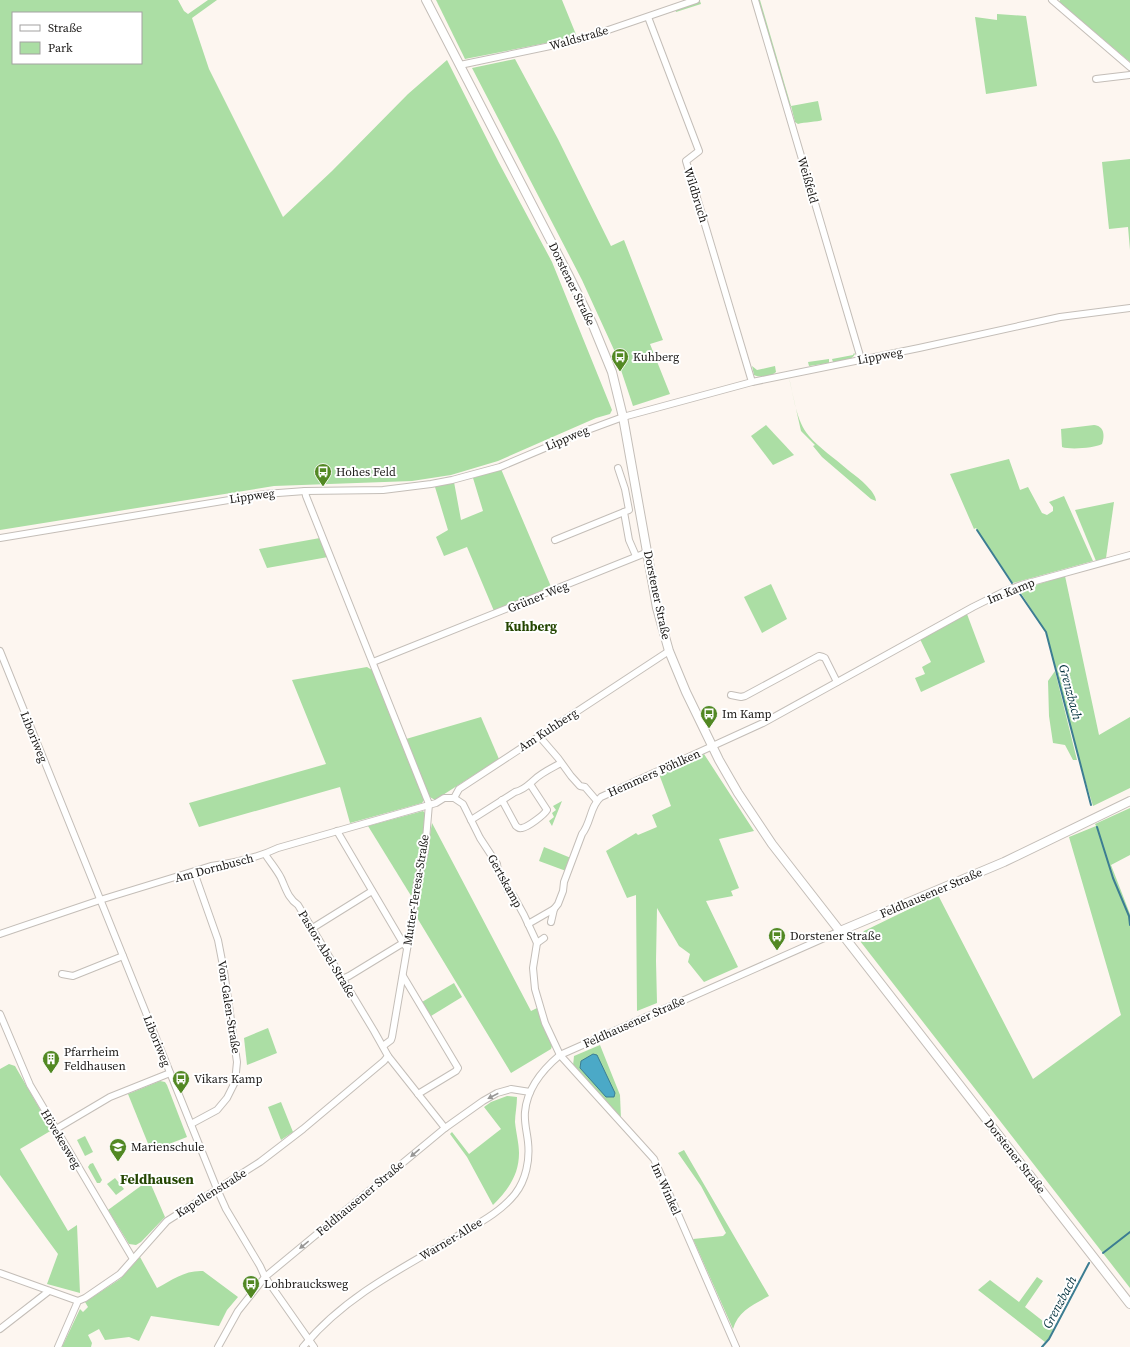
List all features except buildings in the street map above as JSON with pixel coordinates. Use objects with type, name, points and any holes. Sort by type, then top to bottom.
[{"type":"main road","name":"Dorstener Straße","points":[[426,0],[568,274],[592,323],[612,372],[623,416],[657,608],[669,651],[712,747],[738,793],[772,844],[1130,1304]]},
{"type":"main road","name":"Feldhausener Straße","points":[[840,931],[1004,862],[1130,801]]},
{"type":"street","name":"Waldstraße","points":[[460,65],[578,40],[696,0]]},
{"type":"street","name":"Weißfeld","points":[[755,0],[861,360]]},
{"type":"street","points":[[1052,0],[1130,67]]},
{"type":"street","name":"Wildbruch","points":[[648,17],[699,151],[686,161],[752,382]]},
{"type":"street","points":[[1096,79],[1130,75]]},
{"type":"street","name":"Lippweg","points":[[0,538],[265,494],[305,491],[389,489],[452,480],[500,467],[623,416],[752,382],[861,360],[1060,316],[1130,308]]},
{"type":"street","points":[[555,540],[629,510],[625,489],[618,468]]},
{"type":"street","points":[[305,491],[429,804],[436,803],[444,798],[454,798]]},
{"type":"street","points":[[624,512],[629,540],[636,556]]},
{"type":"street","name":"Grüner Weg","points":[[373,662],[492,616],[648,552]]},
{"type":"street","name":"Im Kamp","points":[[712,747],[763,724],[972,607],[1012,588],[1130,554]]},
{"type":"street","name":"Liboriweg","points":[[0,651],[217,1189],[226,1209],[265,1277]]},
{"type":"street","name":"Am Kuhberg","points":[[454,798],[459,789],[669,651]]},
{"type":"street","points":[[732,695],[741,697],[745,696],[818,656],[824,658],[837,682]]},
{"type":"street","name":"Hemmers Pöhlken","points":[[539,736],[580,786],[584,787],[597,801]]},
{"type":"street","name":"Hemmers Pöhlken","points":[[551,922],[554,909],[558,904],[563,891],[564,882],[582,834],[587,828],[597,801],[601,797],[712,747]]},
{"type":"street","points":[[471,820],[515,792],[520,791],[561,762]]},
{"type":"street","points":[[502,800],[516,826],[524,828],[544,815],[547,810],[530,784]]},
{"type":"street","name":"Gertskamp","points":[[454,798],[463,804],[480,838],[497,864],[498,871],[508,891],[513,895],[537,943]]},
{"type":"street","name":"Am Dornbusch","points":[[0,934],[100,900],[211,866],[230,864],[265,854],[278,848],[429,804]]},
{"type":"street","name":"Mutter-Teresa-Straße","points":[[383,1046],[391,1040],[392,1037],[403,976],[405,946],[417,883],[425,851],[429,804]]},
{"type":"street","points":[[337,831],[405,946],[342,979]]},
{"type":"street","name":"Pastor-Abel-Straße","points":[[265,854],[281,878],[291,900],[298,905],[388,1056]]},
{"type":"street","name":"Von-Galen-Straße","points":[[191,1124],[217,1110],[227,1098],[235,1082],[237,1062],[229,999],[218,940],[194,872]]},
{"type":"street","points":[[311,929],[372,891]]},
{"type":"street","points":[[528,924],[554,909]]},
{"type":"street","name":"Feldhausener Straße","points":[[218,1347],[238,1311],[265,1277],[444,1128],[483,1101],[497,1093],[511,1089],[530,1092],[542,1071],[560,1055],[840,931]]},
{"type":"street","points":[[544,938],[537,943],[533,968],[535,989],[545,1023],[560,1055]]},
{"type":"street","points":[[62,974],[73,976],[123,956]]},
{"type":"street","points":[[403,976],[458,1068],[456,1071],[418,1094]]},
{"type":"street","name":"Hövekesweg","points":[[0,1014],[30,1085],[133,1259]]},
{"type":"street","name":"Im Winkel","points":[[560,1055],[654,1159],[736,1347]]},
{"type":"street","points":[[388,1056],[444,1128]]},
{"type":"street","name":"Kapellenstraße","points":[[78,1301],[85,1298],[120,1274],[166,1221],[260,1162],[303,1129],[388,1056]]},
{"type":"street","points":[[56,1129],[110,1097],[170,1073]]},
{"type":"street","name":"Warner-Allee","points":[[303,1347],[324,1324],[346,1305],[370,1288],[496,1212],[515,1194],[523,1178],[528,1162],[525,1112],[530,1092]]},
{"type":"street","points":[[0,1273],[78,1301],[58,1347]]},
{"type":"street","points":[[265,1277],[314,1347]]},
{"type":"street","points":[[0,1329],[49,1291]]},
{"type":"green space","points":[[0,0],[178,0],[184,11],[188,14],[208,0],[217,0],[192,18],[209,69],[283,217],[332,171],[408,94],[447,60],[499,163],[552,262],[612,410],[610,414],[596,418],[498,461],[451,475],[412,481],[274,486],[0,530]]},
{"type":"green space","points":[[436,0],[562,0],[577,37],[465,59]]},
{"type":"green space","points":[[758,0],[760,0],[791,106],[789,107]]},
{"type":"green space","points":[[1060,0],[1130,0],[1130,62],[1059,2]]},
{"type":"green space","points":[[700,1],[701,4],[676,12],[675,9]]},
{"type":"green space","points":[[997,14],[1026,16],[1037,86],[986,94],[975,17],[997,20]]},
{"type":"green space","points":[[515,59],[558,139],[611,246],[624,240],[663,340],[650,344],[670,394],[633,406],[615,352],[582,280],[472,68]]},
{"type":"green space","points":[[818,101],[822,120],[798,124],[795,122],[791,106]]},
{"type":"green space","points":[[1130,159],[1130,250],[1128,227],[1109,229],[1102,162]]},
{"type":"green space","points":[[854,353],[855,354],[848,360],[833,362],[832,359],[853,355]]},
{"type":"green space","points":[[829,359],[829,363],[809,366],[808,362]]},
{"type":"green space","points":[[752,366],[757,370],[775,366],[776,372],[768,376],[756,376],[754,375]]},
{"type":"green space","points":[[795,404],[801,423],[813,441],[865,484],[873,493],[876,501],[871,499],[822,457],[813,446],[815,445],[801,431]]},
{"type":"green space","points":[[766,425],[794,455],[773,465],[751,436]]},
{"type":"green space","points":[[1094,425],[1102,429],[1102,444],[1094,447],[1082,448],[1062,447],[1061,429]]},
{"type":"green space","points":[[1009,459],[1020,490],[1028,487],[1042,513],[1047,515],[1053,511],[1053,507],[1049,502],[1064,496],[1093,561],[1013,583],[976,528],[974,529],[950,474]]},
{"type":"green space","points":[[501,469],[552,589],[494,611],[467,547],[444,556],[436,537],[448,530],[435,487],[454,482],[461,520],[483,511],[473,478]]},
{"type":"green space","points":[[1114,502],[1106,558],[1096,561],[1075,510]]},
{"type":"green space","points":[[320,538],[328,557],[267,568],[259,549]]},
{"type":"green space","points":[[1065,576],[1099,735],[1130,717],[1130,788],[1093,806],[1079,760],[1046,632],[1019,590]]},
{"type":"green space","points":[[771,584],[787,619],[762,633],[744,597]]},
{"type":"green space","points":[[967,614],[985,662],[921,692],[915,678],[925,674],[922,667],[931,662],[920,639]]},
{"type":"green space","points":[[367,667],[372,670],[424,800],[422,803],[350,823],[340,787],[199,827],[189,803],[326,764],[292,680]]},
{"type":"green space","points":[[1055,671],[1077,760],[1073,760],[1065,745],[1053,743],[1049,716],[1048,681]]},
{"type":"green space","points":[[481,717],[499,759],[435,800],[428,796],[406,739]]},
{"type":"green space","points":[[704,754],[754,831],[719,839],[739,888],[731,891],[733,896],[706,901],[738,967],[704,982],[688,962],[690,954],[679,946],[657,908],[657,1003],[637,1011],[636,895],[627,898],[606,851],[636,833],[638,835],[657,827],[652,815],[671,806],[659,774]]},
{"type":"green space","points":[[562,801],[552,826],[549,821],[554,817],[552,813],[556,810],[553,806]]},
{"type":"green space","points":[[1130,808],[1130,855],[1111,865],[1130,914],[1130,1288],[860,941],[860,937],[864,931],[938,895],[1033,1079],[1121,1015],[1069,837],[1096,826],[1095,824]]},
{"type":"green space","points":[[423,811],[427,815],[413,899],[368,826]]},
{"type":"green space","points":[[432,823],[531,1011],[537,1008],[542,1024],[552,1046],[551,1049],[511,1073],[416,916]]},
{"type":"green space","points":[[544,847],[571,858],[566,871],[539,861]]},
{"type":"green space","points":[[454,983],[462,997],[431,1016],[422,1002]]},
{"type":"green space","points":[[268,1028],[277,1053],[247,1065],[244,1038]]},
{"type":"green space","points":[[600,1045],[620,1095],[621,1119],[573,1066],[574,1056]]},
{"type":"green space","points":[[9,1064],[15,1066],[52,1130],[20,1149],[68,1231],[77,1225],[80,1293],[47,1284],[58,1254],[0,1175],[0,1069]]},
{"type":"green space","points":[[160,1081],[165,1082],[167,1085],[187,1137],[151,1151],[128,1094]]},
{"type":"green space","points":[[507,1096],[517,1097],[515,1122],[519,1149],[518,1161],[512,1182],[493,1205],[467,1157],[450,1134],[452,1132],[469,1154],[501,1129],[484,1107],[491,1102]]},
{"type":"green space","points":[[281,1102],[293,1132],[281,1140],[268,1107]]},
{"type":"green space","points":[[85,1136],[93,1152],[85,1156],[77,1140]]},
{"type":"green space","points":[[684,1150],[769,1296],[747,1309],[739,1317],[733,1329],[693,1239],[723,1236],[726,1233],[701,1186],[678,1153]]},
{"type":"green space","points":[[93,1163],[102,1180],[100,1183],[97,1183],[88,1167]]},
{"type":"green space","points":[[115,1178],[124,1189],[116,1195],[107,1184]]},
{"type":"green space","points":[[149,1180],[165,1217],[141,1242],[136,1245],[129,1244],[108,1210]]},
{"type":"green space","points":[[140,1257],[157,1288],[184,1274],[203,1271],[238,1297],[227,1310],[219,1326],[151,1316],[139,1341],[129,1337],[105,1340],[99,1329],[88,1335],[92,1343],[91,1347],[62,1347],[80,1309],[83,1312],[88,1307],[85,1302],[120,1279]]},
{"type":"green space","points":[[1037,1277],[1043,1281],[1025,1307],[1053,1329],[1049,1338],[1045,1342],[978,1290],[990,1280],[1019,1302]]},
{"type":"water","points":[[593,1054],[597,1055],[615,1093],[614,1097],[606,1097],[580,1068],[581,1061]]},
{"type":"waterway","name":"Grenzbach","points":[[977,530],[1012,583]]},
{"type":"waterway","name":"Grenzbach","points":[[1018,591],[1046,632],[1091,805]]},
{"type":"waterway","name":"Grenzbach","points":[[1097,827],[1113,878],[1129,916],[1130,925]]},
{"type":"waterway","name":"Grenzbach","points":[[1103,1253],[1130,1232]]},
{"type":"waterway","name":"Grenzbach","points":[[1042,1347],[1049,1339],[1089,1263]]},
{"type":"place","name":"Kuhberg","points":[[620,372]]},
{"type":"place","name":"Hohes Feld","points":[[323,487]]},
{"type":"place","name":"Im Kamp","points":[[709,729]]},
{"type":"place","name":"Dorstener Straße","points":[[777,951]]},
{"type":"place","name":"Pfarrheim Feldhausen","points":[[51,1074]]},
{"type":"place","name":"Vikars Kamp","points":[[181,1094]]},
{"type":"place","name":"Marienschule","points":[[118,1162]]},
{"type":"place","name":"Lohbraucksweg","points":[[251,1299]]},
{"type":"district","name":"Kuhberg","points":[[531,626]]},
{"type":"district","name":"Feldhausen","points":[[157,1179]]}]
